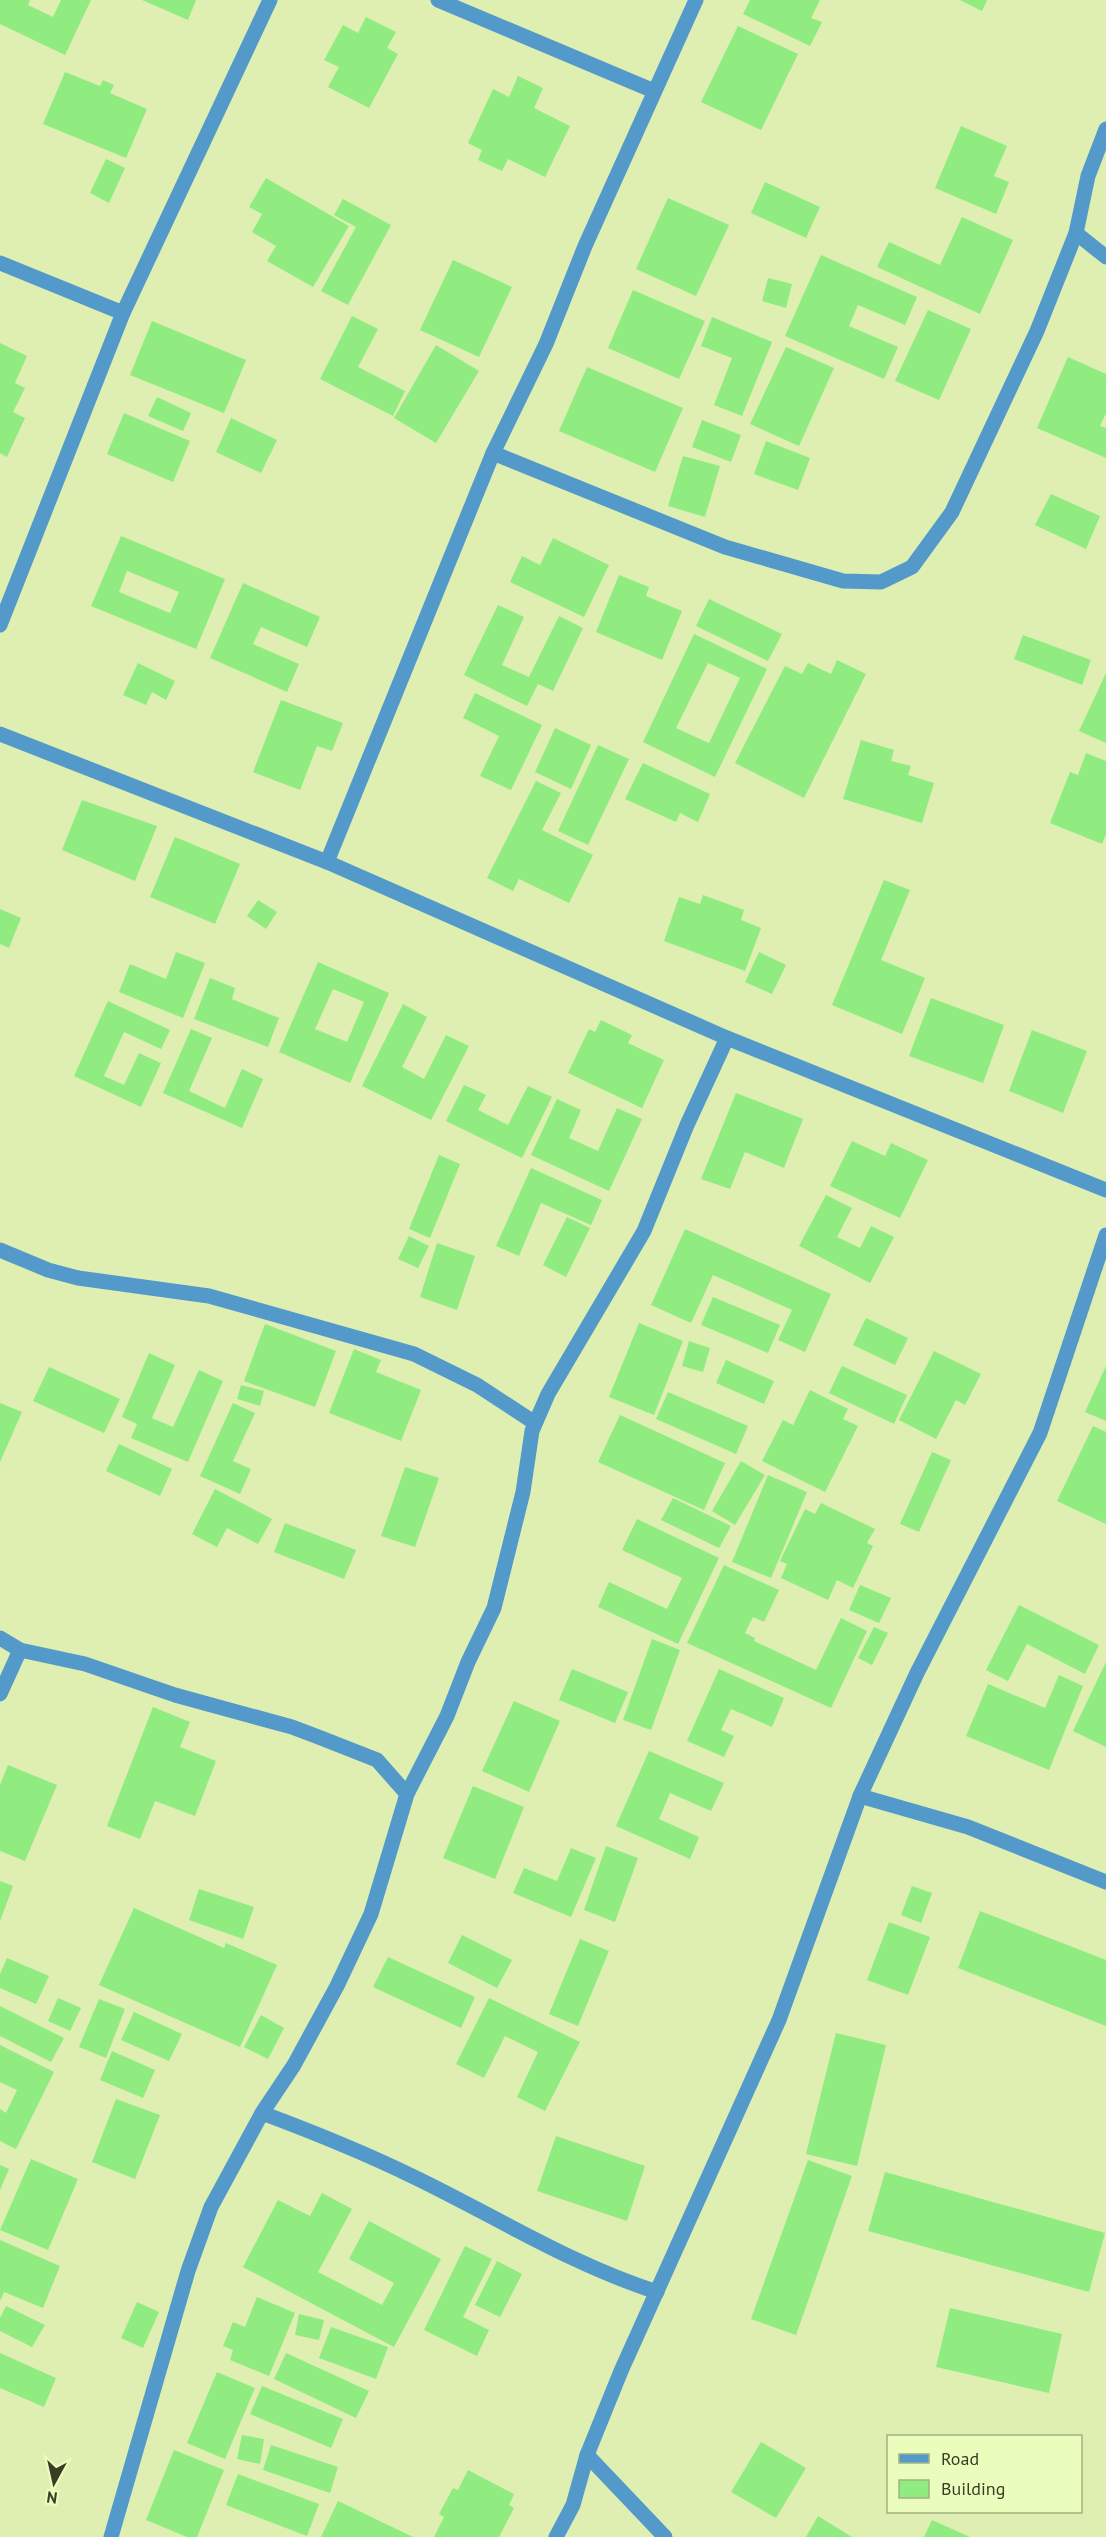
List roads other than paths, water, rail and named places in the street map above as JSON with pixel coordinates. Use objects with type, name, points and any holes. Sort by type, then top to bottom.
[{"type":"street","points":[[0,625],[123,313],[270,0]]},
{"type":"street","points":[[438,0],[654,91]]},
{"type":"street","points":[[327,862],[494,453],[546,344],[585,246],[696,0]]},
{"type":"street","points":[[494,453],[725,547],[843,581],[881,582],[912,567],[952,512],[1037,331],[1076,233],[1088,177],[1106,129]]},
{"type":"street","points":[[1076,233],[1106,257]]},
{"type":"street","points":[[0,263],[123,313]]},
{"type":"street","points":[[0,734],[327,862],[727,1038],[1106,1190]]},
{"type":"street","points":[[111,2537],[188,2271],[211,2207],[262,2113],[294,2064],[332,1996],[371,1914],[407,1794],[447,1716],[468,1662],[494,1608],[523,1492],[535,1423],[548,1394],[644,1231],[687,1125],[727,1038]]},
{"type":"street","points":[[556,2537],[573,2505],[587,2455],[657,2292],[779,2019],[860,1796],[917,1672],[1040,1433],[1106,1235]]},
{"type":"street","points":[[0,1250],[48,1270],[78,1278],[209,1296],[414,1353],[477,1385],[535,1423]]},
{"type":"street","points":[[0,1638],[20,1650],[85,1664],[175,1695],[302,1731],[377,1760],[407,1794]]},
{"type":"street","points":[[0,1694],[20,1650]]},
{"type":"street","points":[[860,1796],[968,1827],[1106,1882]]},
{"type":"street","points":[[262,2113],[414,2177],[510,2229],[610,2277],[657,2292]]},
{"type":"street","points":[[587,2455],[665,2537]]}]
